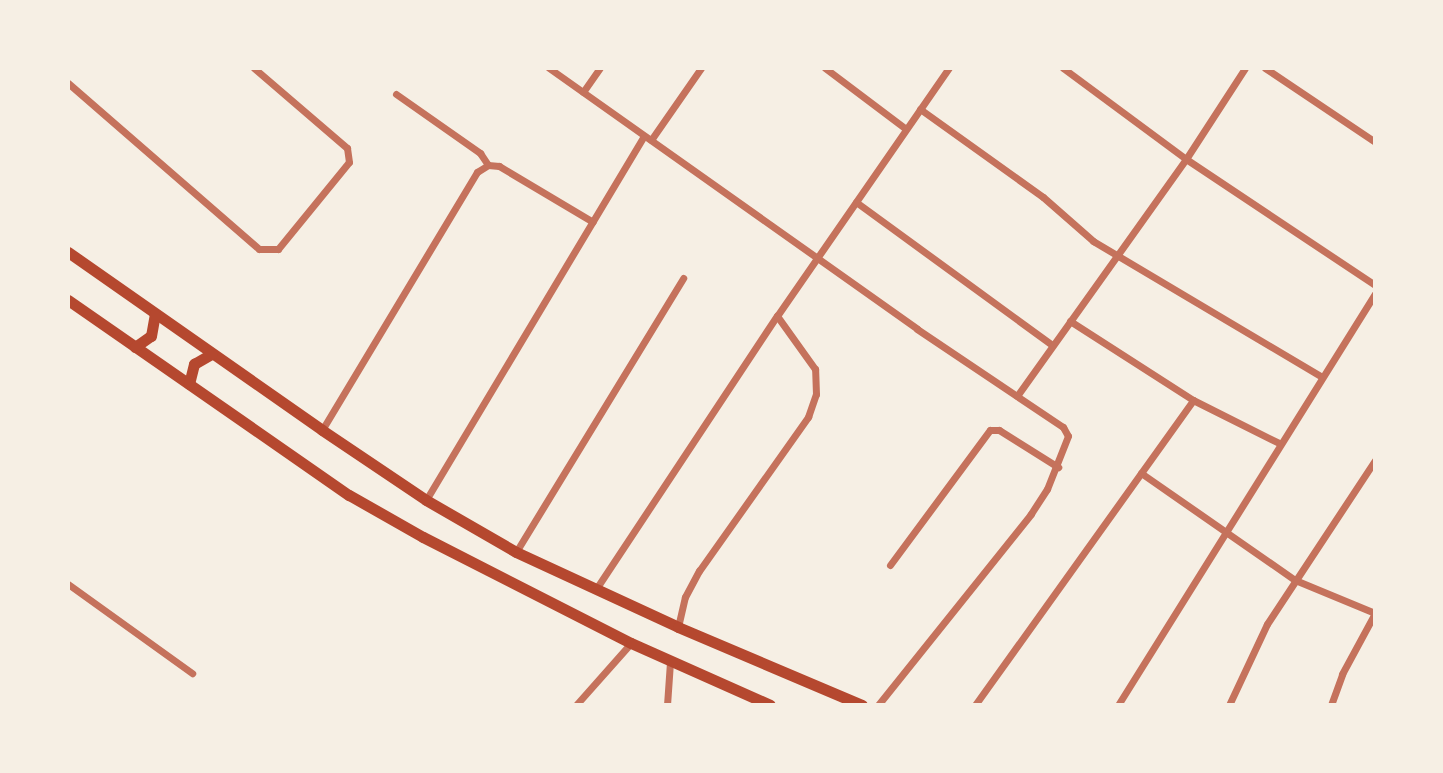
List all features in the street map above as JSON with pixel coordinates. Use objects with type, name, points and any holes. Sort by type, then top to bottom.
[{"type":"main road","points":[[68,252],[211,354],[426,500],[516,552],[678,627],[862,705]]},
{"type":"main road","points":[[68,300],[349,495],[423,537],[631,643],[770,705]]},
{"type":"main road","points":[[135,347],[151,336],[155,314]]},
{"type":"main road","points":[[189,384],[194,364],[211,354]]},
{"type":"street","points":[[68,83],[259,249],[278,249],[349,162],[347,148],[254,68]]},
{"type":"street","points":[[549,68],[1063,427],[1068,436],[1058,467],[1031,514],[878,705]]},
{"type":"street","points":[[583,92],[600,68]]},
{"type":"street","points":[[426,500],[593,222],[648,138],[701,68]]},
{"type":"street","points":[[825,68],[906,129]]},
{"type":"street","points":[[596,589],[777,316],[949,68]]},
{"type":"street","points":[[1063,68],[1186,159],[1375,285]]},
{"type":"street","points":[[1017,396],[1186,159],[1245,68]]},
{"type":"street","points":[[1265,68],[1375,142]]},
{"type":"street","points":[[396,94],[480,153],[488,165]]},
{"type":"street","points":[[920,109],[1043,197],[1093,241],[1322,377]]},
{"type":"street","points":[[322,430],[477,172],[488,165],[499,166],[593,222]]},
{"type":"street","points":[[856,202],[1052,345]]},
{"type":"street","points":[[516,552],[683,278]]},
{"type":"street","points":[[1118,705],[1375,294]]},
{"type":"street","points":[[678,627],[685,597],[699,571],[808,417],[816,394],[815,369],[777,316]]},
{"type":"street","points":[[1070,321],[1193,400],[1279,443]]},
{"type":"street","points":[[975,705],[1193,400]]},
{"type":"street","points":[[890,565],[990,430],[999,430],[1058,467]]},
{"type":"street","points":[[1229,705],[1267,624],[1375,460]]},
{"type":"street","points":[[1141,473],[1295,580],[1375,613],[1342,674],[1331,705]]},
{"type":"street","points":[[68,584],[192,673]]},
{"type":"street","points":[[576,705],[631,643]]},
{"type":"street","points":[[667,705],[670,662]]}]
